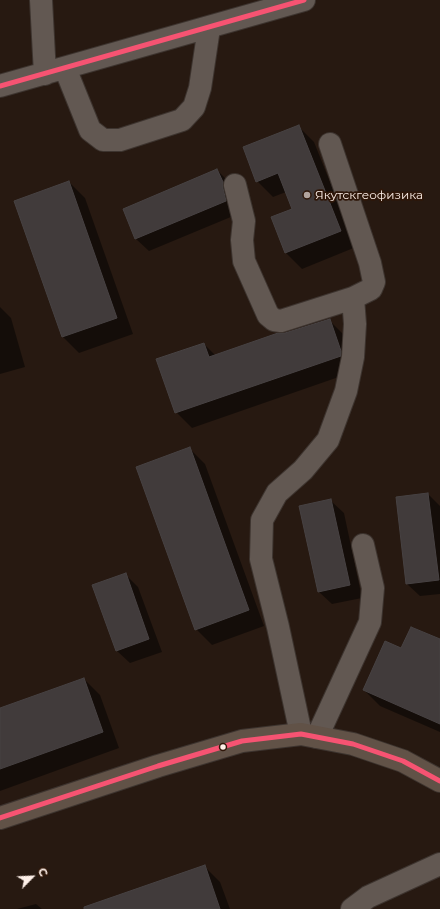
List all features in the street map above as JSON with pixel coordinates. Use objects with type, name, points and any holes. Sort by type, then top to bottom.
[{"type":"main road","points":[[0,818],[158,766],[242,741],[309,736],[353,744],[403,761],[440,781]]},
{"type":"street","points":[[41,0],[55,71],[90,130],[103,140],[120,140],[182,120],[194,107],[200,88],[209,28]]},
{"type":"street","points":[[0,86],[209,28],[239,9],[304,0]]},
{"type":"street","points":[[235,185],[244,221],[242,240],[244,261],[255,289],[268,315],[274,320],[281,321],[353,298],[371,289],[374,282],[370,263],[330,144]]},
{"type":"street","points":[[309,736],[278,627],[261,559],[262,520],[277,493],[302,470],[328,440],[346,391],[353,357],[355,324],[353,298]]},
{"type":"street","points":[[309,736],[370,622],[373,588],[363,545]]},
{"type":"street","points":[[352,909],[368,897],[440,864]]},
{"type":"building","name":"Якутскгеофизика","points":[[299,125],[341,231],[285,253],[271,217],[292,209],[278,173],[256,182],[243,147]]},
{"type":"building","points":[[217,169],[223,182],[226,201],[135,239],[123,209]]},
{"type":"building","points":[[69,181],[117,318],[62,337],[14,201]]},
{"type":"building","points":[[330,319],[341,351],[341,356],[175,413],[156,359],[204,343],[209,357],[278,333],[285,333]]},
{"type":"building","points":[[190,447],[249,610],[195,630],[136,467]]},
{"type":"building","points":[[428,493],[439,580],[406,584],[396,497]]},
{"type":"building","points":[[331,499],[350,585],[318,592],[299,506]]},
{"type":"building","points":[[126,573],[149,639],[116,651],[92,585]]},
{"type":"building","points":[[411,627],[440,639],[440,724],[363,690],[385,641],[401,648]]},
{"type":"building","points":[[84,678],[103,732],[0,769],[0,708]]},
{"type":"building","points":[[205,865],[220,909],[84,909],[84,907]]},
{"type":"transit line","points":[[0,86],[304,0]]},
{"type":"transit line","points":[[0,818],[158,766],[242,741],[301,734],[353,744],[403,761],[440,781]]},
{"type":"place","name":"Якутскгеофизика","points":[[307,195]]}]
